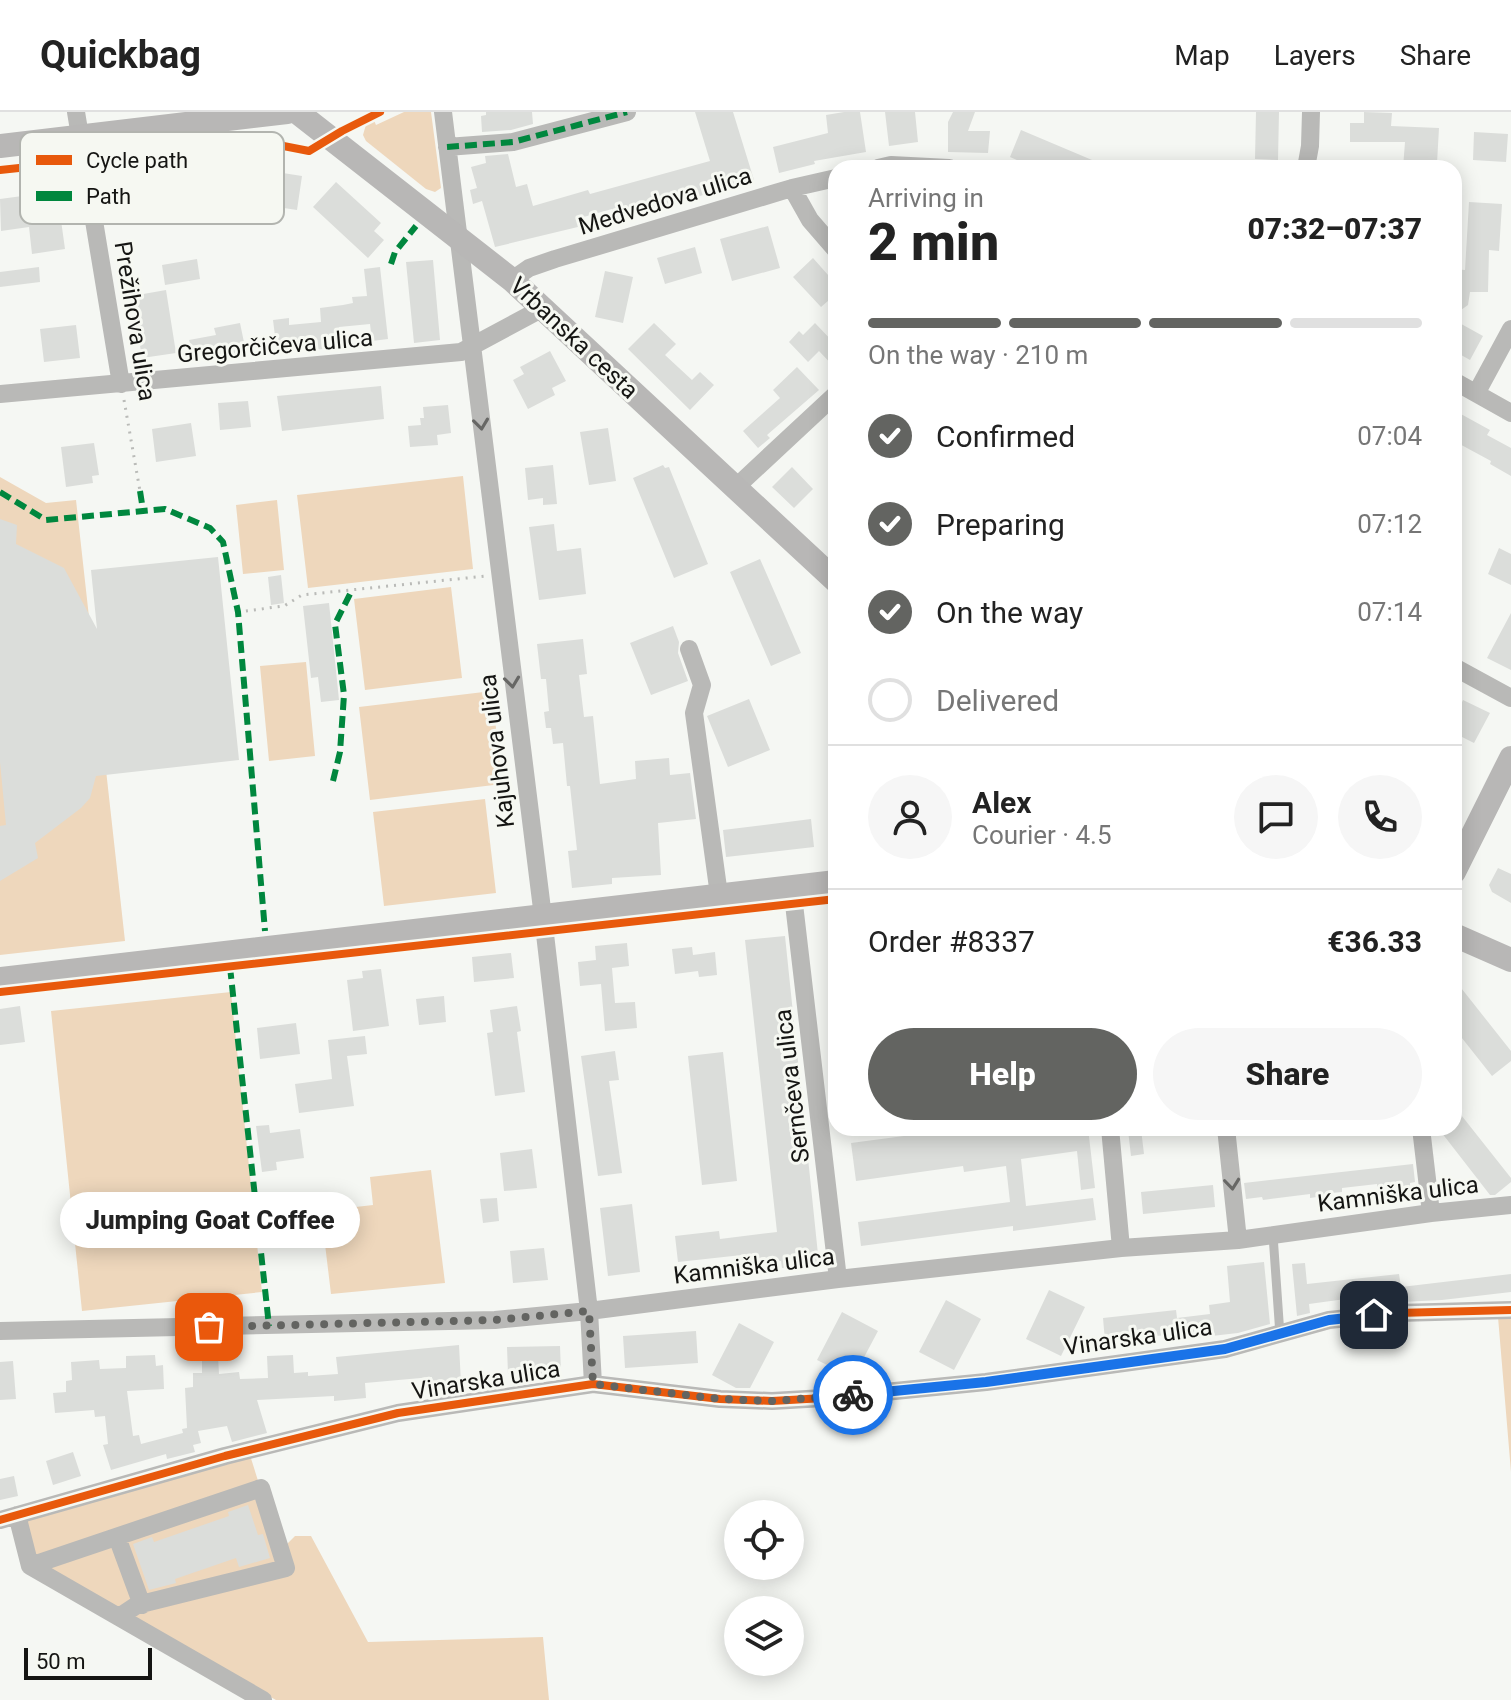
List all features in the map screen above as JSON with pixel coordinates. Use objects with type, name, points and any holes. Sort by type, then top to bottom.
[{"type":"street","points":[[50,132],[78,124],[287,112]]},
{"type":"street","name":"Vrbanska cesta","points":[[297,112],[512,280],[828,574]]},
{"type":"street","name":"Kajuhova ulica","points":[[443,112],[543,917],[589,1311],[593,1384]]},
{"type":"street","points":[[447,147],[513,142],[627,112]]},
{"type":"street","points":[[1307,160],[1311,112]]},
{"type":"street","points":[[0,146],[20,140]]},
{"type":"street","name":"Medvedova ulica","points":[[512,280],[529,268],[555,259],[828,180]]},
{"type":"street","points":[[792,188],[810,220],[828,241]]},
{"type":"street","name":"Prežihova ulica","points":[[95,224],[121,384]]},
{"type":"street","name":"Gregorčičeva ulica","points":[[0,394],[461,352],[543,308]]},
{"type":"street","points":[[1477,392],[1511,329]]},
{"type":"street","points":[[1462,385],[1511,413]]},
{"type":"street","points":[[734,489],[828,401]]},
{"type":"street","points":[[689,649],[702,685],[694,713],[719,895]]},
{"type":"street","points":[[1462,671],[1511,698]]},
{"type":"street","points":[[1462,856],[1511,758]]},
{"type":"street","points":[[0,979],[828,883]]},
{"type":"street","name":"Sernčeva ulica","points":[[792,887],[838,1279]]},
{"type":"street","points":[[1462,939],[1511,960]]},
{"type":"street","points":[[1111,1136],[1121,1248]]},
{"type":"street","points":[[1227,1136],[1238,1240]]},
{"type":"street","points":[[1422,1136],[1431,1213]]},
{"type":"street","name":"Kamniška ulica","points":[[0,1331],[495,1320],[1121,1248],[1238,1240],[1511,1205]]},
{"type":"street","name":"Vinarska ulica","points":[[30,1566],[8,1517],[225,1456],[398,1413],[593,1384],[720,1399],[772,1401],[824,1398],[986,1382],[1225,1349],[1329,1320],[1397,1313],[1511,1310]]},
{"type":"street","points":[[30,1566],[261,1488],[286,1568],[142,1605],[119,1617]]},
{"type":"street","points":[[117,1537],[142,1605]]},
{"type":"street","points":[[30,1566],[263,1700]]},
{"type":"lane","points":[[1273,1235],[1280,1335]]},
{"type":"path","points":[[238,612],[284,606],[302,595],[500,575]]},
{"type":"shaded area","points":[[404,112],[431,112],[441,188],[435,192],[426,189],[366,141],[363,135],[367,121],[373,118],[376,125]]},
{"type":"shaded area","points":[[463,476],[473,569],[308,588],[297,495]]},
{"type":"shaded area","points":[[0,477],[46,503],[76,500],[125,941],[0,955]]},
{"type":"shaded area","points":[[277,500],[284,570],[243,574],[236,505]]},
{"type":"shaded area","points":[[451,587],[462,678],[365,690],[354,599]]},
{"type":"shaded area","points":[[306,662],[315,756],[269,761],[260,666]]},
{"type":"shaded area","points":[[492,691],[502,784],[370,800],[359,707]]},
{"type":"shaded area","points":[[485,799],[496,893],[384,906],[373,812]]},
{"type":"shaded area","points":[[231,992],[262,1292],[82,1311],[51,1011]]},
{"type":"shaded area","points":[[431,1170],[445,1283],[331,1294],[321,1211],[373,1205],[370,1177]]},
{"type":"shaded area","points":[[1498,1317],[1511,1317],[1511,1472]]},
{"type":"shaded area","points":[[249,1452],[280,1551],[295,1536],[311,1536],[368,1642],[543,1637],[549,1700],[276,1700],[36,1567],[22,1519]]},
{"type":"building","points":[[486,112],[532,112],[533,124],[511,130],[482,132],[481,116]]},
{"type":"building","points":[[695,112],[733,112],[754,180],[615,221],[612,209],[580,218],[582,226],[495,247],[482,201],[473,204],[470,190],[477,188],[471,167],[486,163],[485,156],[508,154],[516,187],[527,184],[533,206],[588,190],[590,194],[710,161]]},
{"type":"building","points":[[860,112],[866,152],[814,161],[815,164],[779,173],[773,147],[828,133],[826,115]]},
{"type":"building","points":[[885,112],[915,112],[918,142],[889,146]]},
{"type":"building","points":[[953,112],[975,112],[968,131],[990,131],[988,153],[948,152],[948,122]]},
{"type":"building","points":[[1256,112],[1279,112],[1278,160],[1255,159]]},
{"type":"building","points":[[1364,112],[1392,113],[1391,126],[1439,128],[1437,160],[1404,160],[1405,142],[1350,142],[1350,123],[1364,123]]},
{"type":"building","points":[[1021,130],[1092,160],[1017,160],[1010,157]]},
{"type":"building","points":[[1474,132],[1508,134],[1506,162],[1473,160]]},
{"type":"building","points":[[284,173],[302,176],[297,210],[284,208]]},
{"type":"building","points":[[336,182],[381,223],[374,231],[384,240],[368,258],[313,207]]},
{"type":"building","points":[[20,196],[20,224],[62,224],[65,249],[32,254],[29,227],[1,231],[0,199]]},
{"type":"building","points":[[1469,202],[1502,204],[1499,251],[1489,250],[1488,292],[1470,292],[1468,305],[1462,309],[1462,270],[1465,270]]},
{"type":"building","points":[[768,226],[780,268],[732,281],[720,239]]},
{"type":"building","points":[[695,247],[702,273],[665,284],[657,258]]},
{"type":"building","points":[[813,258],[828,275],[828,301],[821,307],[793,277]]},
{"type":"building","points":[[197,259],[200,279],[165,285],[162,265]]},
{"type":"building","points":[[433,260],[440,340],[414,343],[406,262]]},
{"type":"building","points":[[39,267],[40,282],[0,287],[0,272]]},
{"type":"building","points":[[380,267],[388,339],[372,341],[370,324],[339,327],[341,348],[277,352],[273,320],[289,318],[289,325],[321,322],[320,308],[353,303],[352,297],[367,296],[364,269]]},
{"type":"building","points":[[605,271],[633,277],[623,323],[595,317]]},
{"type":"building","points":[[166,290],[176,353],[142,358],[132,296]]},
{"type":"building","points":[[240,323],[246,352],[219,357],[217,347],[192,352],[189,340],[216,335],[214,328]]},
{"type":"building","points":[[654,323],[676,344],[665,355],[692,380],[700,372],[714,385],[690,410],[628,349]]},
{"type":"building","points":[[815,323],[828,337],[828,361],[819,351],[808,362],[789,342],[799,331],[803,335]]},
{"type":"building","points":[[1462,324],[1483,336],[1470,360],[1462,356]]},
{"type":"building","points":[[76,325],[80,358],[44,362],[40,329]]},
{"type":"building","points":[[550,351],[566,381],[552,388],[555,395],[528,409],[513,380],[524,374],[520,367]]},
{"type":"building","points":[[797,367],[819,390],[767,435],[770,438],[758,448],[743,431],[780,398],[773,390]]},
{"type":"building","points":[[381,386],[384,419],[282,431],[277,396]]},
{"type":"building","points":[[248,401],[251,427],[220,430],[218,403]]},
{"type":"building","points":[[448,405],[451,433],[437,435],[438,445],[410,447],[408,426],[421,425],[423,407]]},
{"type":"building","points":[[1462,415],[1490,430],[1487,435],[1511,448],[1511,476],[1490,464],[1491,461],[1462,445]]},
{"type":"building","points":[[191,423],[196,456],[156,462],[152,429]]},
{"type":"building","points":[[608,428],[616,481],[589,485],[580,432]]},
{"type":"building","points":[[94,443],[99,475],[92,476],[93,483],[66,487],[61,447]]},
{"type":"building","points":[[553,465],[557,504],[543,505],[543,498],[528,500],[525,468]]},
{"type":"building","points":[[663,465],[669,467],[708,564],[674,578],[633,478]]},
{"type":"building","points":[[792,467],[813,489],[794,508],[772,487]]},
{"type":"building","points":[[0,519],[17,525],[16,544],[64,568],[97,629],[91,570],[218,557],[239,760],[96,776],[90,798],[81,808],[35,843],[38,858],[0,881],[0,826],[6,825],[0,762]]},
{"type":"building","points":[[554,524],[557,551],[581,548],[586,594],[539,600],[529,527]]},
{"type":"building","points":[[1499,548],[1511,554],[1511,585],[1488,574]]},
{"type":"building","points":[[760,559],[801,653],[771,666],[730,572]]},
{"type":"building","points":[[281,575],[284,603],[271,605],[268,577]]},
{"type":"building","points":[[329,603],[339,700],[321,702],[318,677],[311,678],[303,606]]},
{"type":"building","points":[[1511,613],[1511,670],[1487,658]]},
{"type":"building","points":[[673,626],[688,681],[651,695],[630,643]]},
{"type":"building","points":[[583,639],[587,674],[579,675],[584,717],[593,716],[600,784],[636,779],[635,761],[669,758],[670,775],[690,773],[696,819],[658,823],[661,875],[612,878],[612,884],[572,888],[568,851],[577,850],[570,786],[567,786],[563,743],[553,744],[551,728],[546,728],[544,712],[549,711],[546,679],[541,679],[537,644]]},
{"type":"building","points":[[749,699],[770,750],[728,767],[707,716]]},
{"type":"building","points":[[1462,702],[1490,713],[1474,743],[1462,737]]},
{"type":"building","points":[[811,819],[814,847],[726,857],[723,830]]},
{"type":"building","points":[[1498,868],[1511,874],[1511,903],[1492,892],[1489,885]]},
{"type":"building","points":[[785,936],[819,1264],[782,1268],[781,1261],[744,1265],[742,1255],[678,1262],[675,1236],[719,1231],[720,1239],[777,1232],[745,940]]},
{"type":"building","points":[[627,943],[629,966],[612,968],[615,1003],[635,1002],[637,1028],[605,1031],[601,984],[580,986],[578,962],[596,960],[595,946]]},
{"type":"building","points":[[692,947],[693,955],[715,952],[717,975],[699,977],[698,971],[675,974],[672,949]]},
{"type":"building","points":[[511,953],[514,978],[474,982],[472,957]]},
{"type":"building","points":[[381,969],[389,1026],[353,1031],[347,980],[363,978],[362,971]]},
{"type":"building","points":[[1462,989],[1511,1051],[1511,1061],[1492,1076],[1462,1038]]},
{"type":"building","points":[[444,996],[446,1022],[419,1025],[416,999]]},
{"type":"building","points":[[20,1006],[25,1042],[0,1045],[0,1009]]},
{"type":"building","points":[[517,1006],[521,1031],[517,1032],[525,1092],[495,1096],[487,1033],[493,1032],[490,1010]]},
{"type":"building","points":[[296,1023],[300,1054],[260,1059],[257,1028]]},
{"type":"building","points":[[365,1036],[367,1054],[347,1056],[354,1106],[299,1113],[295,1084],[332,1079],[328,1040]]},
{"type":"building","points":[[615,1051],[619,1080],[609,1081],[622,1173],[598,1176],[581,1056]]},
{"type":"building","points":[[723,1052],[737,1181],[702,1185],[688,1056]]},
{"type":"building","points":[[1462,1116],[1511,1178],[1511,1182],[1495,1195],[1490,1195],[1444,1136],[1462,1136]]},
{"type":"building","points":[[269,1125],[270,1133],[300,1129],[304,1158],[276,1162],[277,1170],[262,1172],[256,1126]]},
{"type":"building","points":[[904,1136],[1089,1136],[1095,1188],[1081,1190],[1077,1151],[1021,1159],[1026,1206],[1093,1198],[1096,1220],[1013,1231],[1013,1226],[861,1246],[858,1222],[1010,1202],[1006,1166],[964,1172],[963,1166],[856,1181],[851,1143]]},
{"type":"building","points":[[1129,1136],[1142,1136],[1144,1154],[1131,1156]]},
{"type":"building","points":[[532,1149],[537,1188],[504,1191],[500,1153]]},
{"type":"building","points":[[1413,1164],[1415,1182],[1410,1183],[1410,1187],[1388,1190],[1388,1187],[1377,1188],[1377,1184],[1342,1188],[1342,1192],[1310,1198],[1310,1194],[1246,1199],[1244,1183]]},
{"type":"building","points":[[1213,1185],[1215,1207],[1143,1214],[1141,1192]]},
{"type":"building","points":[[497,1198],[499,1221],[483,1223],[480,1199]]},
{"type":"building","points":[[632,1204],[640,1272],[608,1276],[600,1208]]},
{"type":"building","points":[[544,1248],[548,1280],[513,1283],[510,1251]]},
{"type":"building","points":[[1264,1262],[1270,1324],[1238,1333],[1176,1340],[1176,1334],[1105,1341],[1103,1318],[1176,1310],[1177,1318],[1210,1314],[1209,1305],[1230,1302],[1227,1266]]},
{"type":"building","points":[[1305,1263],[1307,1284],[1399,1274],[1401,1287],[1511,1274],[1511,1292],[1380,1303],[1380,1296],[1338,1300],[1309,1304],[1310,1313],[1297,1316],[1292,1264]]},
{"type":"building","points":[[1049,1290],[1085,1307],[1061,1356],[1026,1339]]},
{"type":"building","points":[[946,1300],[981,1319],[954,1370],[919,1352]]},
{"type":"building","points":[[842,1312],[878,1331],[853,1378],[817,1360]]},
{"type":"building","points":[[739,1323],[774,1342],[750,1388],[736,1388],[712,1375]]},
{"type":"building","points":[[696,1331],[698,1363],[625,1368],[623,1336]]},
{"type":"building","points":[[459,1345],[461,1383],[432,1384],[432,1377],[365,1383],[366,1398],[334,1401],[334,1396],[257,1400],[267,1433],[232,1442],[227,1426],[198,1431],[201,1443],[193,1445],[195,1452],[167,1459],[166,1454],[111,1470],[103,1445],[108,1444],[105,1416],[95,1417],[94,1410],[55,1413],[53,1393],[66,1392],[66,1381],[72,1380],[71,1362],[99,1360],[100,1369],[126,1368],[126,1356],[155,1355],[156,1366],[163,1365],[164,1389],[127,1391],[133,1436],[139,1435],[141,1444],[183,1433],[182,1429],[187,1428],[185,1388],[193,1387],[193,1373],[202,1373],[202,1357],[218,1356],[219,1374],[239,1372],[240,1379],[268,1378],[267,1356],[293,1355],[294,1373],[308,1372],[308,1376],[338,1374],[336,1357]]},
{"type":"building","points":[[560,1346],[561,1373],[508,1374],[507,1347]]},
{"type":"building","points":[[13,1361],[16,1399],[0,1400],[0,1362]]},
{"type":"building","points":[[73,1452],[81,1476],[53,1485],[46,1461]]},
{"type":"building","points":[[14,1476],[18,1496],[0,1500],[0,1479]]},
{"type":"building","points":[[248,1505],[258,1535],[263,1534],[270,1558],[239,1567],[236,1558],[175,1579],[176,1583],[149,1590],[133,1544],[152,1537],[154,1542],[229,1516],[228,1512]]},
{"type":"marked path","points":[[447,147],[513,142],[627,112]]},
{"type":"marked path","points":[[391,264],[395,252],[416,226]]},
{"type":"marked path","points":[[140,491],[143,510]]},
{"type":"marked path","points":[[0,492],[46,520],[165,509],[210,528],[223,542],[238,612],[265,931]]},
{"type":"marked path","points":[[333,781],[340,752],[344,695],[335,624],[352,590]]},
{"type":"marked path","points":[[230,967],[269,1326]]},
{"type":"cycle path","points":[[284,146],[309,151],[380,112]]},
{"type":"cycle path","points":[[0,170],[20,168]]},
{"type":"cycle path","points":[[0,992],[828,900]]},
{"type":"cycle path","points":[[0,1520],[225,1456],[398,1413],[593,1384],[720,1399],[772,1401],[824,1398],[986,1382],[1225,1349],[1329,1320],[1397,1313],[1511,1310]]},
{"type":"way so far","points":[[209,1327],[495,1320],[589,1311],[593,1384],[720,1399],[772,1401],[853,1395]]},
{"type":"place","name":"Jumping Goat Coffee","points":[[209,1327]]},
{"type":"route","points":[[853,1395],[986,1382],[1225,1349],[1329,1320],[1374,1315]]}]
